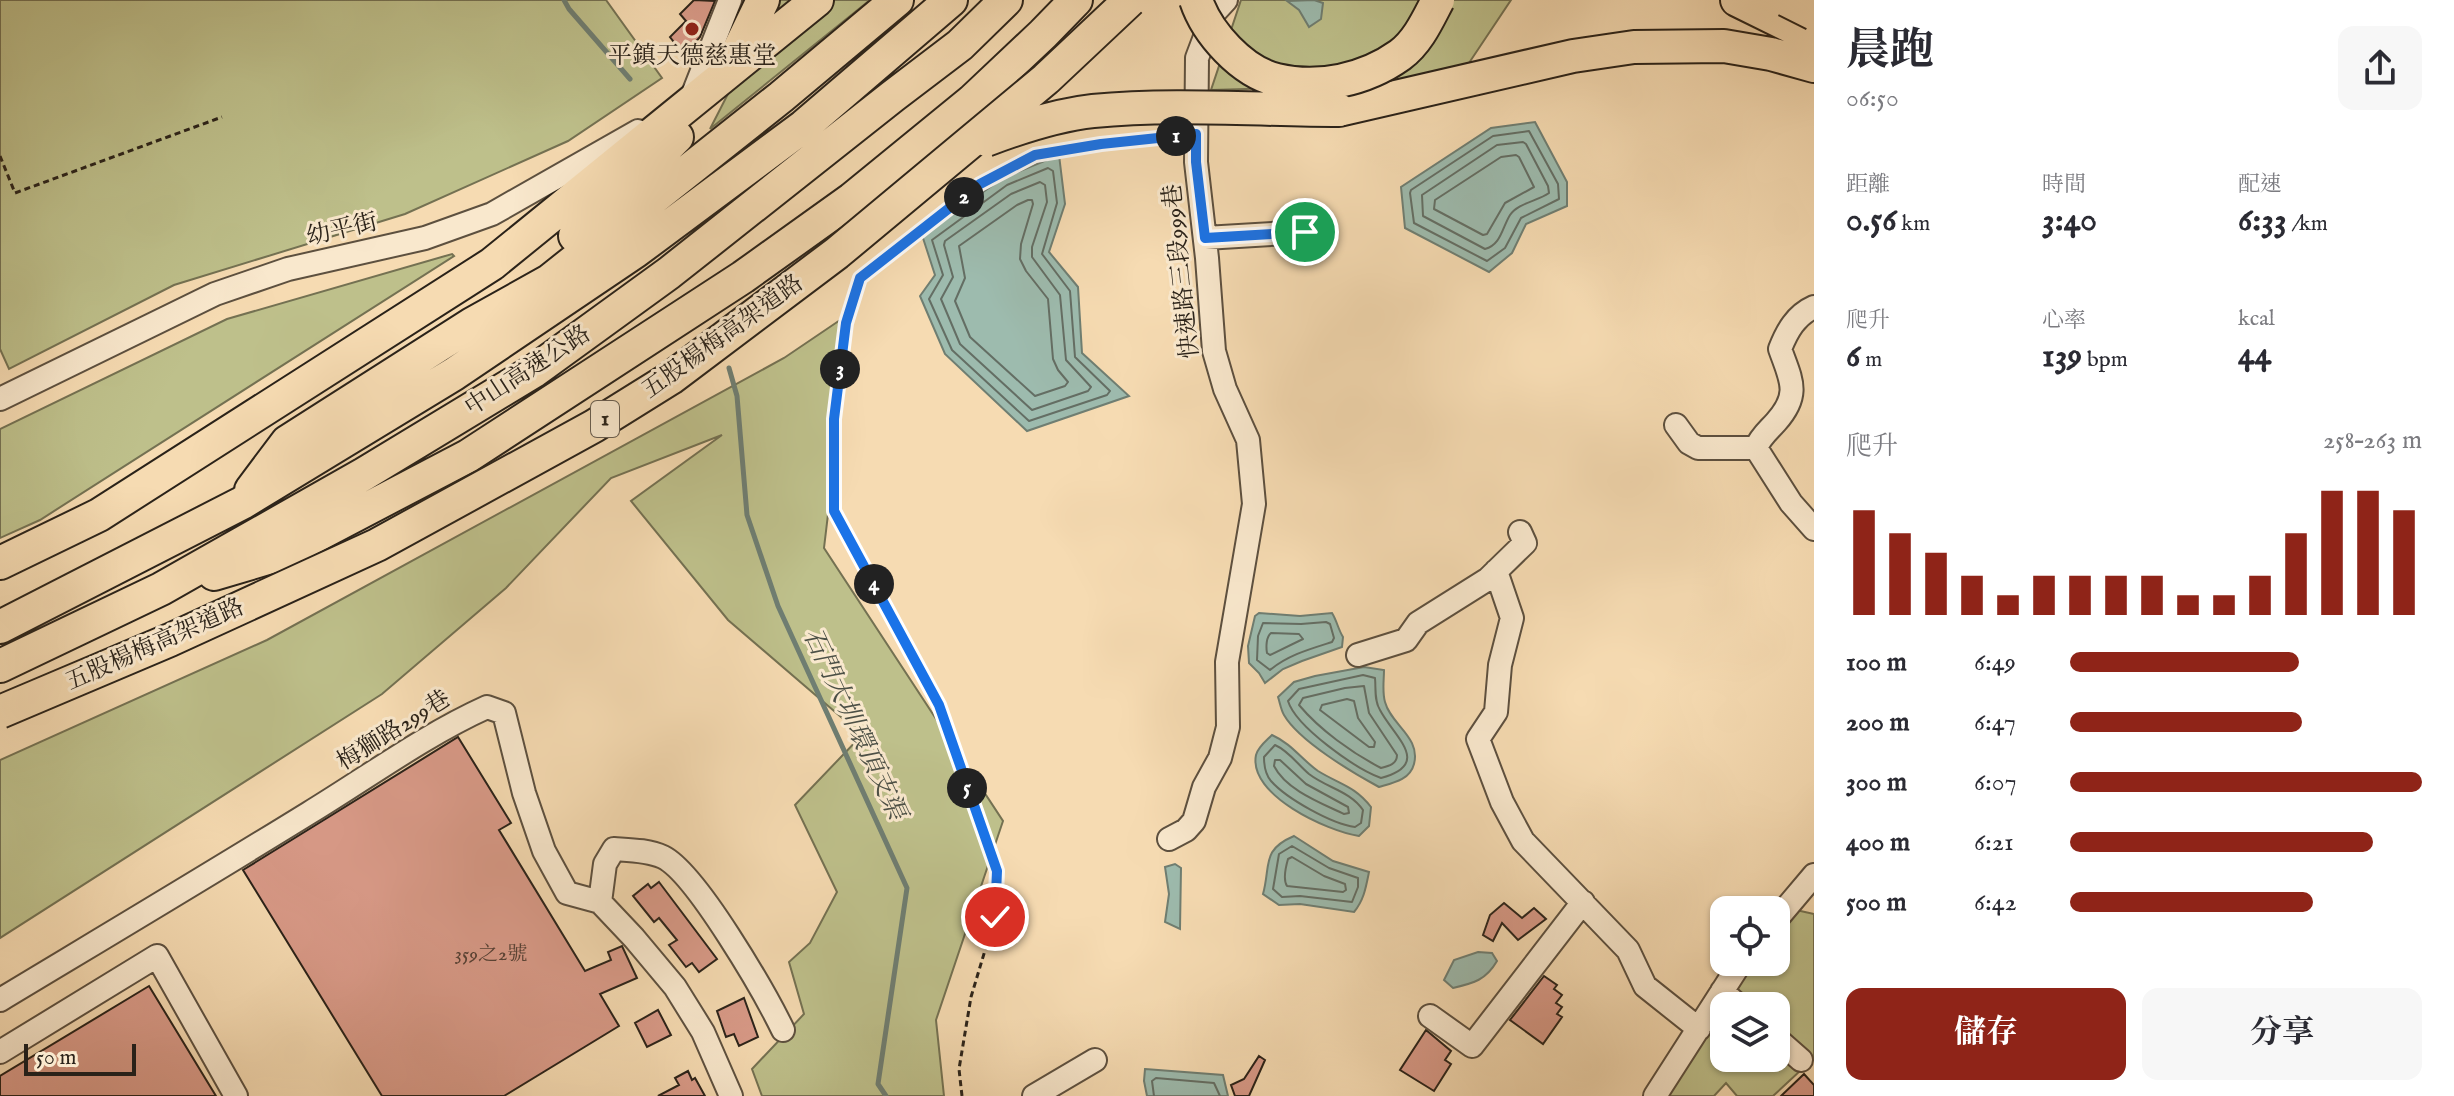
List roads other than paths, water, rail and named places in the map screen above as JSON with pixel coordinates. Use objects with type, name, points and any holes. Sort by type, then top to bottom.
[{"type":"highway","points":[[472,324],[604,210],[678,137],[723,79],[743,45],[763,0]]},
{"type":"highway","points":[[0,563],[99,515],[492,264],[817,0]]},
{"type":"highway","points":[[242,503],[287,442],[472,324],[549,281],[781,97],[897,0]]},
{"type":"highway","name":"中山高速公路","points":[[0,627],[242,503],[454,374],[636,251],[804,126],[951,0]]},
{"type":"highway","name":"中山高速公路","points":[[0,666],[161,589],[364,474],[534,371],[669,273],[960,45],[1006,0]]},
{"type":"highway","points":[[161,589],[281,554],[468,456],[743,277],[852,199],[972,101],[1076,0]]},
{"type":"highway","name":"五股楊梅高架道路","points":[[0,712],[170,640],[377,545],[594,426],[671,378],[837,253],[1046,79],[1130,0]]},
{"type":"highway","points":[[1196,0],[1216,37],[1239,61],[1275,80],[1329,85],[1379,68],[1403,54],[1423,29],[1438,0]]},
{"type":"highway","points":[[1737,0],[1814,38]]},
{"type":"highway","points":[[1786,0],[1814,14]]},
{"type":"highway","points":[[1339,110],[1573,56],[1634,47],[1724,46],[1814,66]]},
{"type":"highway","points":[[643,343],[749,286],[935,163],[1031,124],[1091,111],[1159,108],[1339,110],[1412,104],[1634,64],[1723,61],[1814,78]]},
{"type":"street","name":"幼平街","points":[[0,399],[215,294],[288,269],[425,238],[492,214],[690,101],[730,0]]},
{"type":"street","name":"快速路三段999巷","points":[[1169,839],[1186,830],[1194,821],[1204,787],[1220,758],[1228,727],[1227,662],[1254,504],[1248,440],[1225,389],[1214,351],[1196,162],[1197,58],[1214,13],[1226,0]]},
{"type":"street","points":[[1792,0],[1814,23]]},
{"type":"street","points":[[1205,238],[1305,232]]},
{"type":"street","points":[[1756,448],[1787,409],[1793,386],[1780,349],[1787,332],[1804,312],[1814,307]]},
{"type":"street","points":[[1676,425],[1689,443],[1698,448],[1756,448]]},
{"type":"street","points":[[1756,448],[1791,503],[1814,529]]},
{"type":"street","points":[[1358,655],[1406,640],[1418,623],[1488,579],[1525,543],[1520,532]]},
{"type":"street","points":[[1496,571],[1512,618],[1500,665],[1496,712],[1478,739],[1502,802],[1523,841],[1628,950],[1645,986],[1699,1029]]},
{"type":"street","name":"梅獅路299巷","points":[[0,1000],[452,723],[487,707],[504,713],[524,793],[544,851],[567,893],[600,902],[675,987],[703,1032],[731,1096]]},
{"type":"street","points":[[600,902],[605,864],[614,849],[664,858],[693,886],[769,1002],[783,1030]]},
{"type":"street","points":[[1790,903],[1814,875]]},
{"type":"street","points":[[1430,1016],[1472,1046],[1583,902]]},
{"type":"street","points":[[0,1052],[157,956],[236,1096]]},
{"type":"street","points":[[1655,1096],[1732,976]]},
{"type":"street","points":[[1790,1050],[1801,1060]]},
{"type":"street","points":[[1034,1096],[1095,1060]]},
{"type":"water","points":[[1314,0],[1323,3],[1321,19],[1309,27],[1299,10],[1287,1]]},
{"type":"water","points":[[1535,122],[1567,182],[1567,206],[1526,224],[1512,253],[1489,272],[1405,228],[1401,187],[1491,128]]},
{"type":"water","points":[[1059,155],[1065,204],[1049,252],[1078,287],[1082,353],[1129,396],[1027,431],[945,354],[920,296],[935,275],[922,235],[1003,178]]},
{"type":"water","points":[[1259,613],[1300,616],[1332,613],[1343,637],[1342,647],[1283,669],[1265,683],[1249,663],[1248,646],[1255,616]]},
{"type":"water","points":[[1364,667],[1384,670],[1385,702],[1413,746],[1415,755],[1409,774],[1379,787],[1314,746],[1291,725],[1278,697],[1294,682]]},
{"type":"water","points":[[1272,735],[1318,771],[1365,800],[1371,807],[1369,826],[1359,836],[1310,819],[1292,809],[1264,784],[1257,770],[1256,755]]},
{"type":"water","points":[[1294,836],[1333,861],[1369,872],[1366,888],[1354,912],[1300,904],[1279,905],[1263,894],[1272,853]]},
{"type":"water","points":[[1175,864],[1181,868],[1180,929],[1165,922],[1169,894],[1165,867]]},
{"type":"water","points":[[1478,952],[1492,953],[1497,961],[1484,977],[1453,988],[1444,980],[1454,960]]},
{"type":"water","points":[[1145,1069],[1223,1075],[1228,1096],[1147,1096]]},
{"type":"waterway","name":"石門大圳環頂支渠","points":[[564,0],[630,79]]},
{"type":"waterway","name":"石門大圳環頂支渠","points":[[729,368],[737,396],[747,515],[778,606],[907,888],[878,1084],[886,1096]]},
{"type":"place","name":"平鎮天德慈惠堂","points":[[692,29]]}]
